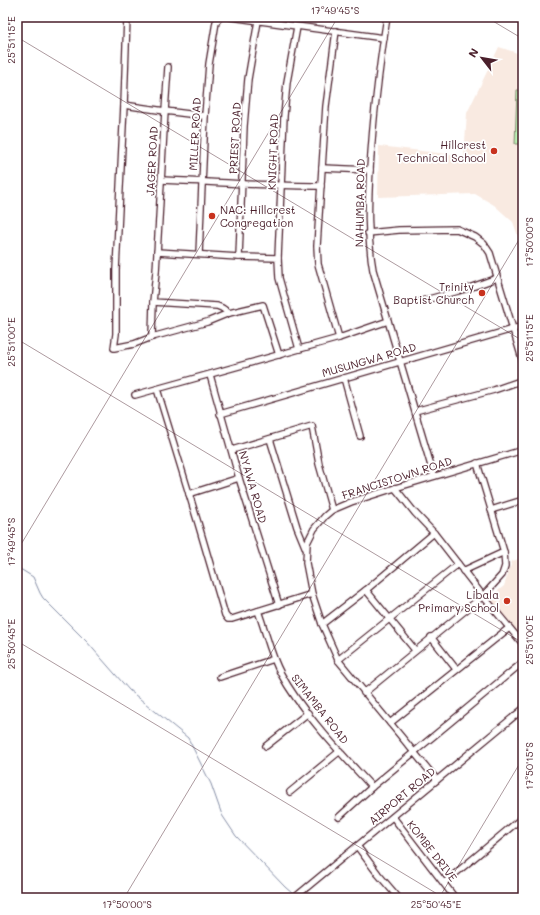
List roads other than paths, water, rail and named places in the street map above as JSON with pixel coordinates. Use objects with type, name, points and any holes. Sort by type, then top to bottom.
[{"type":"street","points":[[127,17],[116,270],[116,334],[114,348],[134,344],[229,313],[263,305],[279,355]]},
{"type":"street","name":"MILLER ROAD","points":[[199,254],[205,116],[209,64],[216,22],[220,17]]},
{"type":"street","points":[[231,17],[384,38]]},
{"type":"street","name":"NAHUMBA ROAD","points":[[387,17],[373,127],[368,201],[368,233],[373,270],[434,476]]},
{"type":"street","name":"PRIEST ROAD","points":[[239,257],[243,184],[244,126],[248,79],[258,21]]},
{"type":"street","name":"KNIGHT ROAD","points":[[297,27],[287,82],[284,116],[282,186],[278,224],[278,258],[279,278],[299,349]]},
{"type":"street","points":[[336,32],[326,106],[317,246],[318,264],[339,338]]},
{"type":"street","points":[[124,105],[165,111],[168,67]]},
{"type":"street","name":"JAGER ROAD","points":[[152,337],[152,302],[162,180],[165,111],[205,116]]},
{"type":"street","points":[[322,168],[370,170]]},
{"type":"street","points":[[162,180],[282,186],[321,186]]},
{"type":"street","points":[[368,233],[399,230],[457,229],[465,231],[484,244],[490,253],[523,362]]},
{"type":"street","points":[[157,252],[278,258]]},
{"type":"street","points":[[418,302],[469,288],[497,278]]},
{"type":"street","points":[[152,302],[217,306],[229,313]]},
{"type":"street","points":[[135,395],[339,338],[388,321]]},
{"type":"street","name":"MUSUNGWA ROAD","points":[[220,414],[523,326]]},
{"type":"street","name":"NYAWA ROAD","points":[[210,375],[220,414],[279,605]]},
{"type":"street","points":[[344,378],[360,436]]},
{"type":"street","points":[[415,411],[494,390],[523,380]]},
{"type":"street","points":[[157,389],[225,615],[228,619],[312,594]]},
{"type":"street","points":[[232,450],[312,426],[319,464],[332,510]]},
{"type":"street","points":[[270,439],[297,527],[306,549]]},
{"type":"street","name":"FRANCISTOWN ROAD","points":[[437,780],[338,660],[322,624],[312,594],[307,572],[306,549],[314,529],[332,510],[395,488],[523,450]]},
{"type":"street","points":[[364,692],[483,596],[502,575],[505,566],[504,552],[477,463]]},
{"type":"street","points":[[189,494],[240,478]]},
{"type":"street","points":[[395,488],[415,513],[434,532],[463,571],[523,644]]},
{"type":"street","points":[[491,510],[523,500]]},
{"type":"street","points":[[322,624],[366,590],[434,532]]},
{"type":"street","points":[[463,571],[504,552]]},
{"type":"street","points":[[338,660],[458,564]]},
{"type":"street","points":[[366,590],[415,650]]},
{"type":"street","name":"SIMAMBA ROAD","points":[[258,611],[274,659],[285,681],[308,713],[372,787]]},
{"type":"street","points":[[390,723],[509,628]]},
{"type":"street","points":[[431,637],[456,669]]},
{"type":"street","points":[[220,677],[274,659]]},
{"type":"street","points":[[339,817],[372,787],[415,753],[523,662]]},
{"type":"street","name":"AIRPORT ROAD","points":[[294,898],[523,708]]},
{"type":"street","points":[[266,746],[308,713]]},
{"type":"street","points":[[290,792],[340,751]]},
{"type":"street","name":"KOMBE DRIVE","points":[[393,817],[455,898]]},
{"type":"street","points":[[444,883],[523,817]]},
{"type":"street","points":[[357,846],[397,896]]},
{"type":"waterway","points":[[17,567],[33,577],[43,598],[87,642],[129,690],[188,738],[211,784],[222,815],[236,836],[293,894]]},
{"type":"place","name":"Hillcrest Technical School","points":[[494,151]]},
{"type":"place","name":"NAC: Hillcrest Congregation","points":[[212,216]]},
{"type":"place","name":"Trinity Baptist Church","points":[[482,293]]},
{"type":"place","name":"Libala Primary School","points":[[507,601]]}]
